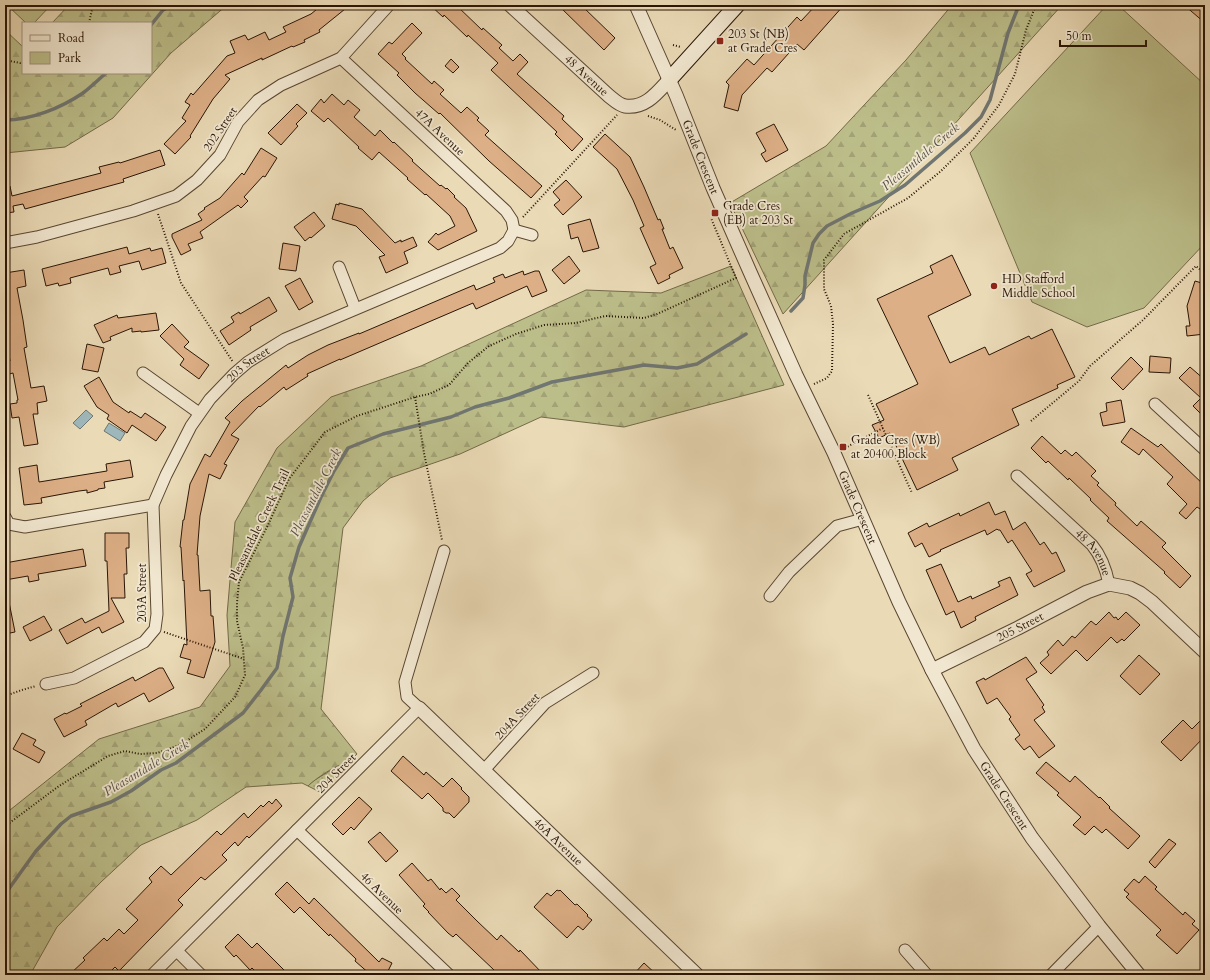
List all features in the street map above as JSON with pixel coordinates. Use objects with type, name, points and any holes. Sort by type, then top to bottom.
[{"type":"main road","points":[[669,80],[737,5]]},
{"type":"street","name":"202 Street","points":[[5,243],[37,237],[133,211],[176,196],[197,180],[220,155],[238,122],[258,100],[281,85],[341,58],[390,5]]},
{"type":"street","name":"48 Avenue","points":[[510,5],[609,96],[624,106],[637,105],[650,100],[669,80]]},
{"type":"street","name":"Grade Crescent","points":[[636,5],[753,279],[797,377],[834,453],[899,602],[932,670],[974,749],[1032,838],[1099,926],[1139,975]]},
{"type":"street","name":"47A Avenue","points":[[341,58],[506,211],[512,220],[514,230]]},
{"type":"street","points":[[514,230],[532,234]]},
{"type":"street","name":"203 Street","points":[[153,505],[184,439],[199,413],[234,374],[258,355],[285,339],[355,308],[500,248],[508,241],[514,230]]},
{"type":"street","points":[[339,266],[355,308]]},
{"type":"street","points":[[142,373],[199,413]]},
{"type":"street","points":[[1155,404],[1205,450]]},
{"type":"street","name":"48 Avenue","points":[[1018,476],[1092,545],[1100,555],[1105,566],[1109,584],[1130,588],[1140,592],[1205,652]]},
{"type":"street","points":[[7,520],[25,527],[153,505]]},
{"type":"street","name":"203A Street","points":[[46,684],[74,678],[144,642],[155,629],[157,614],[153,505]]},
{"type":"street","points":[[770,596],[789,572],[837,526],[862,519]]},
{"type":"street","points":[[419,708],[407,697],[405,682],[444,551]]},
{"type":"street","name":"205 Street","points":[[932,670],[1087,592],[1109,584]]},
{"type":"street","name":"204A Street","points":[[484,770],[545,703],[593,673]]},
{"type":"street","name":"46A Avenue","points":[[419,708],[697,975]]},
{"type":"street","name":"204 Street","points":[[152,975],[419,708]]},
{"type":"street","name":"46 Avenue","points":[[297,830],[449,975]]},
{"type":"street","points":[[1051,975],[1099,926]]},
{"type":"street","points":[[905,950],[927,975]]},
{"type":"street","points":[[176,951],[201,975]]},
{"type":"path","points":[[89,22],[93,5]]},
{"type":"path","points":[[814,384],[827,378],[832,371],[833,324],[831,306],[824,289],[824,260],[844,234],[908,198],[941,171],[974,138],[999,105],[1015,74],[1026,30],[1036,5]]},
{"type":"path","points":[[673,45],[680,47]]},
{"type":"path","points":[[5,60],[22,62]]},
{"type":"path","points":[[514,230],[527,212],[617,115]]},
{"type":"path","points":[[648,116],[660,120],[680,134]]},
{"type":"path","points":[[158,214],[181,283],[234,363]]},
{"type":"path","name":"Pleasantdale Creek Trail","points":[[5,827],[59,786],[108,756],[125,751],[140,754],[157,753],[180,745],[205,729],[235,697],[244,675],[243,648],[237,621],[237,603],[240,582],[289,479],[325,432],[357,416],[415,396],[429,394],[449,385],[468,364],[489,346],[516,334],[544,325],[576,323],[605,316],[644,318],[657,314],[736,278],[711,218]]},
{"type":"path","points":[[1031,421],[1078,381],[1090,366],[1143,320],[1196,266],[1205,274]]},
{"type":"path","points":[[415,396],[424,453],[444,551]]},
{"type":"path","points":[[868,396],[912,493]]},
{"type":"path","points":[[844,448],[883,428]]},
{"type":"path","points":[[155,629],[244,660]]},
{"type":"path","points":[[5,696],[46,684]]},
{"type":"green space","points":[[7,5],[51,5],[35,22],[25,22]]},
{"type":"green space","points":[[69,5],[227,5],[171,53],[113,118],[65,147],[5,153],[5,30],[22,46],[22,74],[152,74],[152,22],[53,22]]},
{"type":"green space","points":[[952,5],[1062,5],[783,314],[730,203],[826,146],[906,60]]},
{"type":"green space","points":[[1107,5],[1118,5],[1205,85],[1205,243],[1144,308],[1087,327],[1032,302],[970,153]]},
{"type":"green space","points":[[731,266],[784,385],[624,427],[541,417],[460,454],[390,478],[363,501],[343,528],[321,709],[357,754],[347,764],[333,768],[308,786],[302,783],[246,787],[197,820],[141,845],[101,882],[57,927],[30,975],[12,975],[8,967],[5,966],[5,814],[99,739],[200,707],[230,666],[227,615],[235,522],[277,448],[331,397],[421,366],[586,290],[661,293]]},
{"type":"green space","points":[[343,763],[347,764],[320,792],[308,786],[313,781]]},
{"type":"water","points":[[86,410],[93,416],[80,429],[73,423]]},
{"type":"water","points":[[109,423],[125,433],[120,441],[104,431]]},
{"type":"building","points":[[322,5],[350,5],[319,30],[320,32],[304,40],[305,42],[293,47],[292,46],[262,60],[262,58],[225,75],[230,79],[213,99],[190,136],[191,137],[175,154],[164,144],[186,121],[182,118],[190,105],[185,102],[191,93],[193,95],[227,56],[235,53],[230,41],[245,35],[248,40],[265,32],[269,40],[286,32],[283,27],[311,14]]},
{"type":"building","points":[[430,5],[456,5],[482,30],[483,28],[502,45],[499,48],[513,61],[520,54],[528,62],[517,74],[564,116],[562,119],[583,139],[572,151],[555,134],[557,132],[491,70],[498,63],[468,35],[467,37],[444,15],[443,17]]},
{"type":"building","points":[[558,5],[581,5],[615,38],[604,50]]},
{"type":"building","points":[[816,5],[844,5],[804,50],[797,44],[772,72],[767,68],[742,95],[738,111],[724,107],[729,85],[726,82],[747,59],[754,65],[797,17],[801,21]]},
{"type":"building","points":[[1184,5],[1205,5],[1205,23]]},
{"type":"building","points":[[412,23],[422,33],[402,54],[406,58],[405,59],[432,84],[434,81],[444,90],[440,94],[461,113],[467,107],[479,118],[477,120],[489,131],[485,135],[542,186],[531,198],[489,161],[440,113],[439,114],[415,93],[397,75],[399,73],[378,54],[389,42],[392,44]]},
{"type":"building","points":[[451,59],[459,67],[453,73],[445,66]]},
{"type":"building","points":[[332,94],[344,105],[348,100],[360,110],[354,117],[375,136],[380,130],[440,186],[441,185],[446,189],[447,188],[466,208],[477,231],[438,250],[428,242],[436,233],[438,235],[455,226],[450,216],[407,179],[408,178],[379,152],[372,160],[328,118],[324,122],[311,111],[321,99],[324,103]]},
{"type":"building","points":[[297,104],[307,113],[296,124],[298,126],[281,145],[268,133]]},
{"type":"building","points":[[774,124],[788,150],[766,162],[761,154],[766,151],[756,133]]},
{"type":"building","points":[[605,134],[630,157],[658,220],[660,219],[664,229],[662,229],[670,249],[673,247],[683,268],[669,275],[670,278],[658,284],[650,267],[656,264],[640,228],[644,226],[633,200],[617,169],[593,147]]},
{"type":"building","points":[[261,148],[277,158],[265,177],[263,176],[244,197],[248,201],[241,208],[238,205],[200,232],[203,238],[188,244],[191,250],[181,255],[172,234],[202,220],[198,214],[205,209],[204,208],[220,198],[242,173],[244,175]]},
{"type":"building","points":[[160,150],[165,165],[123,179],[124,182],[25,209],[23,204],[13,206],[14,212],[5,213],[5,186],[10,186],[12,196],[101,173],[99,167],[120,163]]},
{"type":"building","points":[[566,180],[582,197],[563,215],[554,205],[560,200],[553,192]]},
{"type":"building","points":[[339,203],[362,209],[395,243],[413,237],[417,246],[404,252],[408,263],[386,273],[379,257],[385,255],[356,226],[332,219],[336,204],[339,205]]},
{"type":"building","points":[[314,212],[325,226],[305,241],[294,227]]},
{"type":"building","points":[[590,219],[599,248],[583,252],[578,237],[571,239],[568,225]]},
{"type":"building","points":[[283,243],[300,246],[296,271],[279,269]]},
{"type":"building","points":[[127,247],[129,254],[150,248],[151,251],[162,248],[166,263],[142,270],[139,261],[119,266],[121,272],[110,275],[108,268],[70,278],[71,283],[59,286],[58,283],[46,286],[42,269]]},
{"type":"building","points":[[952,255],[971,295],[928,316],[950,363],[985,347],[989,355],[1029,336],[1031,339],[1052,329],[1075,377],[1057,385],[1058,388],[1012,409],[1019,425],[952,458],[958,470],[917,490],[890,433],[879,438],[872,425],[884,420],[876,404],[918,384],[877,299],[933,273],[930,266]]},
{"type":"building","points":[[569,256],[580,271],[564,284],[552,270]]},
{"type":"building","points":[[24,270],[26,286],[17,288],[27,347],[24,348],[31,388],[44,386],[47,401],[37,403],[38,414],[33,414],[38,444],[24,446],[19,417],[12,418],[10,404],[17,403],[18,400],[13,373],[9,374],[7,362],[10,361],[5,331],[5,273]]},
{"type":"building","points":[[523,271],[524,275],[539,271],[547,291],[532,297],[527,286],[476,309],[473,303],[307,374],[308,376],[286,390],[284,387],[260,407],[259,406],[231,435],[239,439],[224,464],[227,465],[220,479],[209,474],[200,516],[197,555],[200,591],[210,590],[211,616],[213,616],[215,642],[204,678],[187,673],[191,660],[180,657],[184,644],[187,645],[184,580],[183,581],[180,547],[183,520],[190,484],[205,454],[210,457],[230,422],[225,418],[242,401],[286,365],[288,368],[308,355],[328,345],[359,334],[474,285],[476,290],[495,282],[493,278],[503,274],[505,278]]},
{"type":"building","points":[[300,278],[313,302],[299,310],[285,286]]},
{"type":"building","points":[[1195,281],[1205,284],[1205,334],[1187,336],[1186,326],[1190,326],[1187,306]]},
{"type":"building","points":[[269,297],[277,311],[250,327],[251,330],[229,345],[220,331],[234,322],[231,317],[239,312],[240,314]]},
{"type":"building","points":[[156,313],[159,330],[132,332],[132,328],[110,337],[111,340],[103,343],[94,325],[117,315],[118,318]]},
{"type":"building","points":[[172,324],[189,342],[184,347],[209,365],[199,379],[180,365],[184,359],[160,336]]},
{"type":"building","points":[[87,344],[104,348],[98,372],[82,369]]},
{"type":"building","points":[[1150,356],[1171,358],[1170,373],[1149,372]]},
{"type":"building","points":[[1131,357],[1143,369],[1123,390],[1111,378]]},
{"type":"building","points":[[1190,367],[1205,380],[1205,418],[1193,406],[1201,398],[1179,378]]},
{"type":"building","points":[[99,377],[113,402],[129,413],[130,411],[141,418],[145,413],[166,427],[156,441],[132,425],[127,433],[107,419],[109,415],[97,407],[84,386]]},
{"type":"building","points":[[1121,400],[1125,422],[1103,426],[1100,413],[1107,411],[1106,403]]},
{"type":"building","points":[[1131,428],[1158,447],[1161,444],[1205,486],[1205,512],[1197,507],[1186,519],[1179,513],[1187,504],[1167,484],[1173,477],[1143,449],[1139,455],[1121,442]]},
{"type":"building","points":[[1042,436],[1061,454],[1065,450],[1072,456],[1076,452],[1096,471],[1091,476],[1099,483],[1097,485],[1116,503],[1115,505],[1137,526],[1141,521],[1166,543],[1162,547],[1191,576],[1180,588],[1164,573],[1165,572],[1107,521],[1109,518],[1069,478],[1068,480],[1048,461],[1046,463],[1031,448]]},
{"type":"building","points":[[130,460],[133,477],[104,482],[105,488],[87,493],[87,490],[41,498],[42,503],[24,505],[19,468],[37,465],[39,482],[107,471],[106,464]]},
{"type":"building","points":[[989,502],[995,515],[1005,511],[1013,530],[1025,522],[1040,545],[1044,542],[1052,554],[1056,552],[1065,571],[1034,587],[1026,574],[1032,571],[1012,540],[1008,543],[1000,530],[997,529],[987,535],[985,530],[940,550],[941,551],[929,557],[922,543],[915,547],[908,533],[927,523],[929,527],[959,513],[960,516]]},
{"type":"building","points":[[105,533],[129,533],[129,548],[126,548],[127,574],[124,574],[125,598],[111,598],[124,622],[102,633],[99,627],[67,644],[59,630],[82,618],[85,623],[109,611],[107,561],[105,561]]},
{"type":"building","points":[[83,549],[86,566],[38,574],[39,580],[29,582],[28,576],[5,580],[5,563]]},
{"type":"building","points":[[941,564],[958,602],[971,596],[972,599],[1000,586],[998,582],[1010,577],[1018,595],[975,617],[976,620],[961,628],[954,611],[946,615],[926,570]]},
{"type":"building","points":[[5,602],[9,602],[15,632],[5,634]]},
{"type":"building","points":[[1109,612],[1118,620],[1126,612],[1140,625],[1124,641],[1122,639],[1117,643],[1111,637],[1087,661],[1076,650],[1051,674],[1040,663],[1049,655],[1047,652],[1058,640],[1063,646],[1072,636],[1075,638],[1091,621],[1096,625]]},
{"type":"building","points":[[44,616],[52,630],[30,641],[23,627]]},
{"type":"building","points":[[1139,655],[1160,674],[1140,695],[1120,676]]},
{"type":"building","points":[[1026,657],[1037,672],[1026,679],[1044,705],[1042,707],[1045,712],[1034,720],[1055,746],[1039,758],[1030,746],[1024,750],[1015,739],[1020,735],[1009,719],[1011,717],[997,698],[987,704],[976,682],[984,678],[985,680]]},
{"type":"building","points":[[159,668],[163,668],[174,688],[149,702],[144,693],[118,707],[116,703],[85,721],[87,725],[64,737],[54,719],[82,706],[80,704],[133,677],[135,681]]},
{"type":"building","points":[[1205,716],[1205,736],[1181,761],[1161,742],[1183,720],[1192,729]]},
{"type":"building","points":[[22,733],[36,740],[33,745],[45,752],[39,763],[13,749]]},
{"type":"building","points":[[403,756],[424,775],[426,772],[443,787],[452,778],[469,797],[469,802],[454,818],[449,813],[443,811],[443,808],[428,793],[422,799],[391,771]]},
{"type":"building","points":[[1046,762],[1070,782],[1075,776],[1099,798],[1100,797],[1110,807],[1109,808],[1140,836],[1128,849],[1106,829],[1102,833],[1094,826],[1085,835],[1073,825],[1081,817],[1057,795],[1059,793],[1036,773]]},
{"type":"building","points":[[359,797],[372,809],[354,830],[351,827],[343,835],[332,824]]},
{"type":"building","points":[[276,799],[282,806],[249,838],[247,836],[238,846],[235,842],[222,855],[227,860],[205,880],[201,877],[178,900],[183,905],[119,971],[115,967],[107,975],[69,975],[85,960],[83,958],[104,938],[107,941],[119,929],[124,934],[138,920],[126,909],[152,882],[149,878],[161,866],[171,875],[217,831],[221,835],[244,813],[248,818],[261,805],[263,807],[269,801],[272,804]]},
{"type":"building","points":[[380,832],[398,851],[386,862],[368,842]]},
{"type":"building","points":[[1169,839],[1176,844],[1155,868],[1149,862]]},
{"type":"building","points":[[412,863],[428,881],[431,879],[440,890],[441,888],[446,893],[452,888],[460,896],[456,900],[497,940],[501,935],[519,952],[520,950],[544,975],[498,975],[456,934],[453,937],[448,933],[428,912],[423,906],[425,904],[399,875]]},
{"type":"building","points":[[1145,876],[1157,887],[1155,889],[1183,915],[1185,912],[1195,921],[1192,924],[1199,930],[1177,954],[1156,935],[1161,930],[1126,897],[1129,894],[1124,890],[1134,879],[1139,883]]},
{"type":"building","points":[[287,882],[309,904],[314,898],[379,962],[382,958],[392,963],[386,975],[371,975],[355,961],[356,959],[330,934],[329,936],[300,907],[294,913],[275,894]]},
{"type":"building","points":[[557,890],[560,890],[575,905],[577,904],[592,920],[583,930],[578,926],[567,938],[534,907],[547,893],[551,896]]},
{"type":"building","points":[[238,934],[252,948],[257,943],[289,975],[259,975],[252,968],[250,970],[236,955],[234,957],[225,947]]},
{"type":"building","points":[[644,963],[657,975],[633,975]]},
{"type":"waterway","points":[[152,24],[163,10],[172,5]]},
{"type":"waterway","name":"Pleasantdale Creek","points":[[791,311],[803,298],[805,276],[813,243],[819,234],[827,226],[880,201],[905,185],[965,133],[981,117],[990,100],[1008,33],[1019,5]]},
{"type":"waterway","points":[[5,120],[25,118],[46,112],[65,104],[83,93],[105,74]]},
{"type":"waterway","name":"Pleasantdale Creek","points":[[5,899],[8,890],[36,851],[61,824],[71,816],[111,802],[131,791],[161,770],[176,763],[243,713],[261,690],[277,668],[293,597],[290,578],[299,547],[321,497],[348,448],[383,434],[451,417],[475,407],[509,398],[552,382],[644,365],[677,368],[697,364],[746,334]]},
{"type":"place","name":"203 St (NB) at Grade Cres","points":[[720,41]]},
{"type":"place","name":"Grade Cres (EB) at 203 St","points":[[715,213]]},
{"type":"place","name":"HD Stafford Middle School","points":[[994,286]]},
{"type":"place","name":"Grade Cres (WB) at 20400 Block","points":[[843,447]]}]
